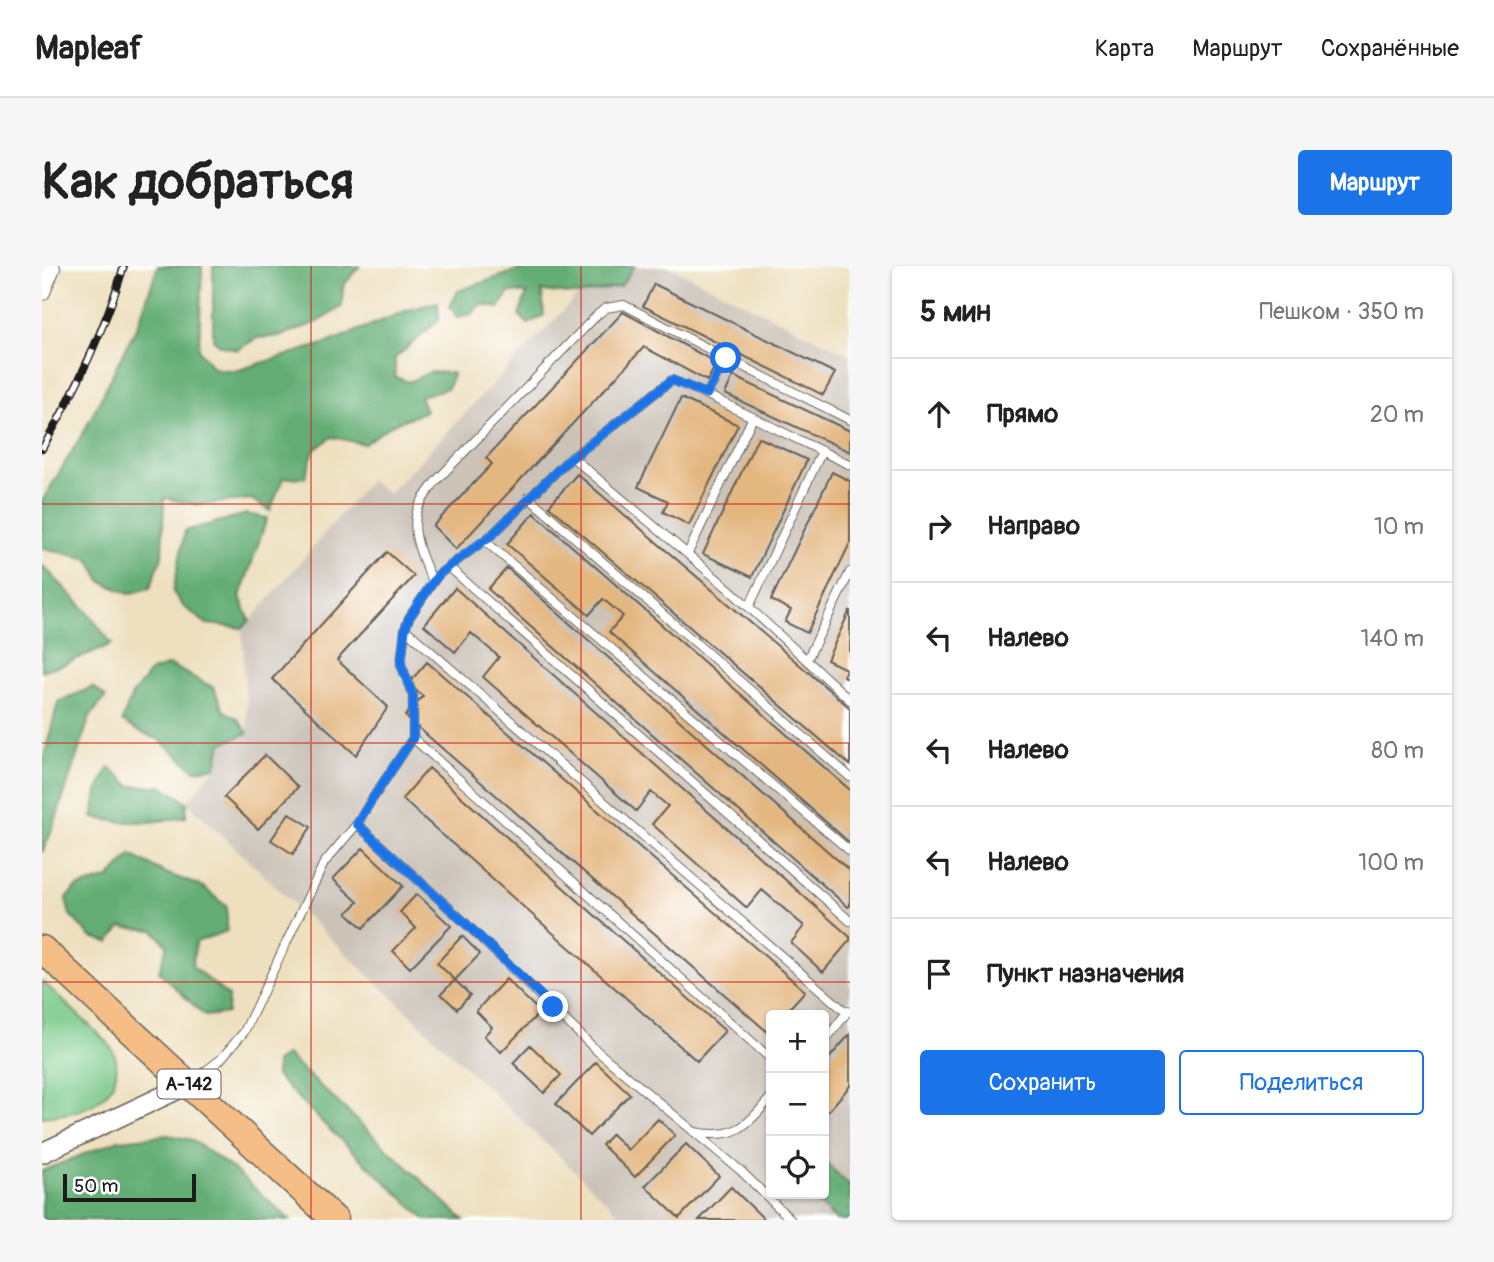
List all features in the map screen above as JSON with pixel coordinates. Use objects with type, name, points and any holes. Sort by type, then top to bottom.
[{"type":"highway","name":"А-142","points":[[42,949],[335,1220]]},
{"type":"street","points":[[42,285],[52,267]]},
{"type":"street","points":[[42,292],[52,267]]},
{"type":"street","points":[[42,1153],[189,1084]]},
{"type":"lane","points":[[433,582],[416,534],[416,514],[423,499],[436,481],[606,308],[624,305],[850,420]]},
{"type":"lane","points":[[707,394],[726,358]]},
{"type":"lane","points":[[189,1084],[220,1060],[244,1031],[324,863],[357,824],[413,738],[413,696],[401,664],[405,629],[409,618],[439,574],[493,534],[572,457],[672,380],[707,394],[850,465]]},
{"type":"lane","points":[[688,554],[752,417]]},
{"type":"lane","points":[[749,607],[822,451]]},
{"type":"lane","points":[[572,457],[749,607],[850,700]]},
{"type":"lane","points":[[528,498],[850,776]]},
{"type":"lane","points":[[485,541],[850,851]]},
{"type":"lane","points":[[449,566],[850,921]]},
{"type":"lane","points":[[807,660],[850,572]]},
{"type":"lane","points":[[405,629],[848,1011],[829,1036]]},
{"type":"lane","points":[[413,738],[766,1055]]},
{"type":"lane","points":[[357,824],[461,919],[596,1050],[741,1171],[791,1220]]},
{"type":"lane","points":[[691,1131],[711,1135],[742,1128],[766,1103]]},
{"type":"shaded area","points":[[634,266],[668,266],[850,355],[850,1186],[829,1166],[829,1010],[766,1010],[766,1199],[814,1199],[836,1220],[626,1220],[187,802],[216,767],[221,744],[248,732],[242,628],[370,480],[388,494],[578,295],[621,286]]},
{"type":"green space","points":[[158,266],[202,266],[199,350],[213,368],[235,371],[327,343],[408,310],[438,302],[439,320],[395,358],[395,377],[409,382],[430,372],[453,373],[448,388],[420,396],[426,411],[391,425],[364,444],[332,437],[314,450],[305,477],[283,478],[270,511],[251,499],[197,505],[164,498],[162,556],[150,588],[129,594],[102,582],[89,559],[42,548],[42,501],[86,428],[138,324]]},
{"type":"green space","points":[[213,266],[360,266],[343,286],[342,307],[315,323],[281,336],[257,338],[237,350],[220,345],[213,339]]},
{"type":"green space","points":[[530,266],[634,266],[621,286],[578,295],[542,291],[544,315],[528,324],[519,315],[527,293],[509,292],[499,308],[480,304],[472,314],[457,317],[450,307],[458,291]]},
{"type":"green space","points":[[246,514],[267,518],[240,597],[250,621],[242,628],[207,624],[183,606],[173,592],[185,531]]},
{"type":"green space","points":[[42,565],[84,608],[112,644],[42,671]]},
{"type":"green space","points":[[170,665],[214,688],[223,710],[238,719],[248,733],[221,744],[216,767],[195,770],[158,739],[122,721],[132,695],[151,671]]},
{"type":"green space","points":[[93,687],[106,697],[90,716],[53,828],[42,853],[42,765],[58,702]]},
{"type":"green space","points":[[109,767],[131,786],[162,786],[187,802],[186,817],[151,822],[93,818],[97,792]]},
{"type":"green space","points":[[131,855],[165,873],[203,887],[227,907],[227,931],[196,942],[192,966],[228,996],[227,1013],[205,1016],[159,972],[167,945],[153,930],[121,927],[109,942],[91,937],[70,915],[66,899],[75,888],[109,878]]},
{"type":"green space","points":[[42,981],[108,1043],[116,1059],[116,1068],[113,1084],[95,1103],[76,1111],[42,1117]]},
{"type":"green space","points":[[287,1055],[464,1220],[426,1220],[276,1076],[276,1062]]},
{"type":"green space","points":[[168,1135],[192,1140],[232,1168],[290,1220],[42,1220],[42,1171],[119,1140]]},
{"type":"green space","points":[[829,1166],[850,1186],[850,1220],[836,1220],[814,1199],[829,1199]]},
{"type":"building","points":[[654,284],[835,373],[823,395],[643,306]]},
{"type":"building","points":[[623,312],[717,363],[707,381],[644,347],[456,549],[433,526],[492,464],[486,458]]},
{"type":"building","points":[[733,376],[850,431],[850,452],[725,394]]},
{"type":"building","points":[[681,398],[738,425],[689,525],[663,512],[668,501],[638,487]]},
{"type":"building","points":[[758,437],[807,460],[752,577],[703,554]]},
{"type":"building","points":[[832,472],[850,481],[850,543],[807,633],[785,622],[791,610],[771,600]]},
{"type":"building","points":[[577,474],[850,708],[850,765],[549,506]]},
{"type":"building","points":[[534,513],[850,790],[850,843],[609,632],[623,616],[603,599],[589,615],[507,544]]},
{"type":"building","points":[[387,552],[414,576],[337,660],[388,707],[356,755],[272,679]]},
{"type":"building","points":[[507,568],[850,871],[850,906],[488,589]]},
{"type":"building","points":[[455,588],[850,937],[823,972],[791,943],[804,926],[762,890],[747,908],[652,824],[668,806],[651,792],[636,811],[483,677],[499,657],[471,633],[455,652],[424,625]]},
{"type":"building","points":[[850,610],[850,679],[843,676],[846,669],[827,660]]},
{"type":"building","points":[[427,662],[805,991],[788,1010],[766,1010],[766,1031],[405,716],[423,696],[408,684]]},
{"type":"building","points":[[265,755],[298,787],[258,829],[224,797]]},
{"type":"building","points":[[429,768],[725,1031],[697,1061],[402,799]]},
{"type":"building","points":[[289,813],[311,827],[293,854],[271,840]]},
{"type":"building","points":[[363,848],[403,886],[363,928],[347,913],[358,902],[333,879]]},
{"type":"building","points":[[417,894],[451,926],[410,968],[393,951],[416,928],[400,912]]},
{"type":"building","points":[[462,936],[480,954],[455,980],[437,963]]},
{"type":"building","points":[[506,979],[540,1012],[501,1052],[484,1036],[492,1027],[476,1011]]},
{"type":"building","points":[[455,980],[470,995],[457,1009],[441,994]]},
{"type":"building","points":[[850,1034],[850,1086],[829,1110],[829,1073],[829,1058]]},
{"type":"building","points":[[530,1045],[561,1075],[544,1093],[513,1063]]},
{"type":"building","points":[[596,1062],[630,1094],[589,1136],[556,1104]]},
{"type":"building","points":[[658,1119],[675,1135],[635,1177],[602,1145],[612,1134],[628,1150]]},
{"type":"building","points":[[686,1144],[719,1176],[679,1218],[645,1186]]},
{"type":"building","points":[[731,1187],[765,1220],[699,1220]]},
{"type":"railway","points":[[42,449],[88,360],[108,314],[124,266]]},
{"type":"route","points":[[553,1007],[357,824],[413,738],[413,696],[401,664],[405,629],[409,618],[439,574],[493,534],[564,464],[672,380],[707,394],[726,358]]}]
